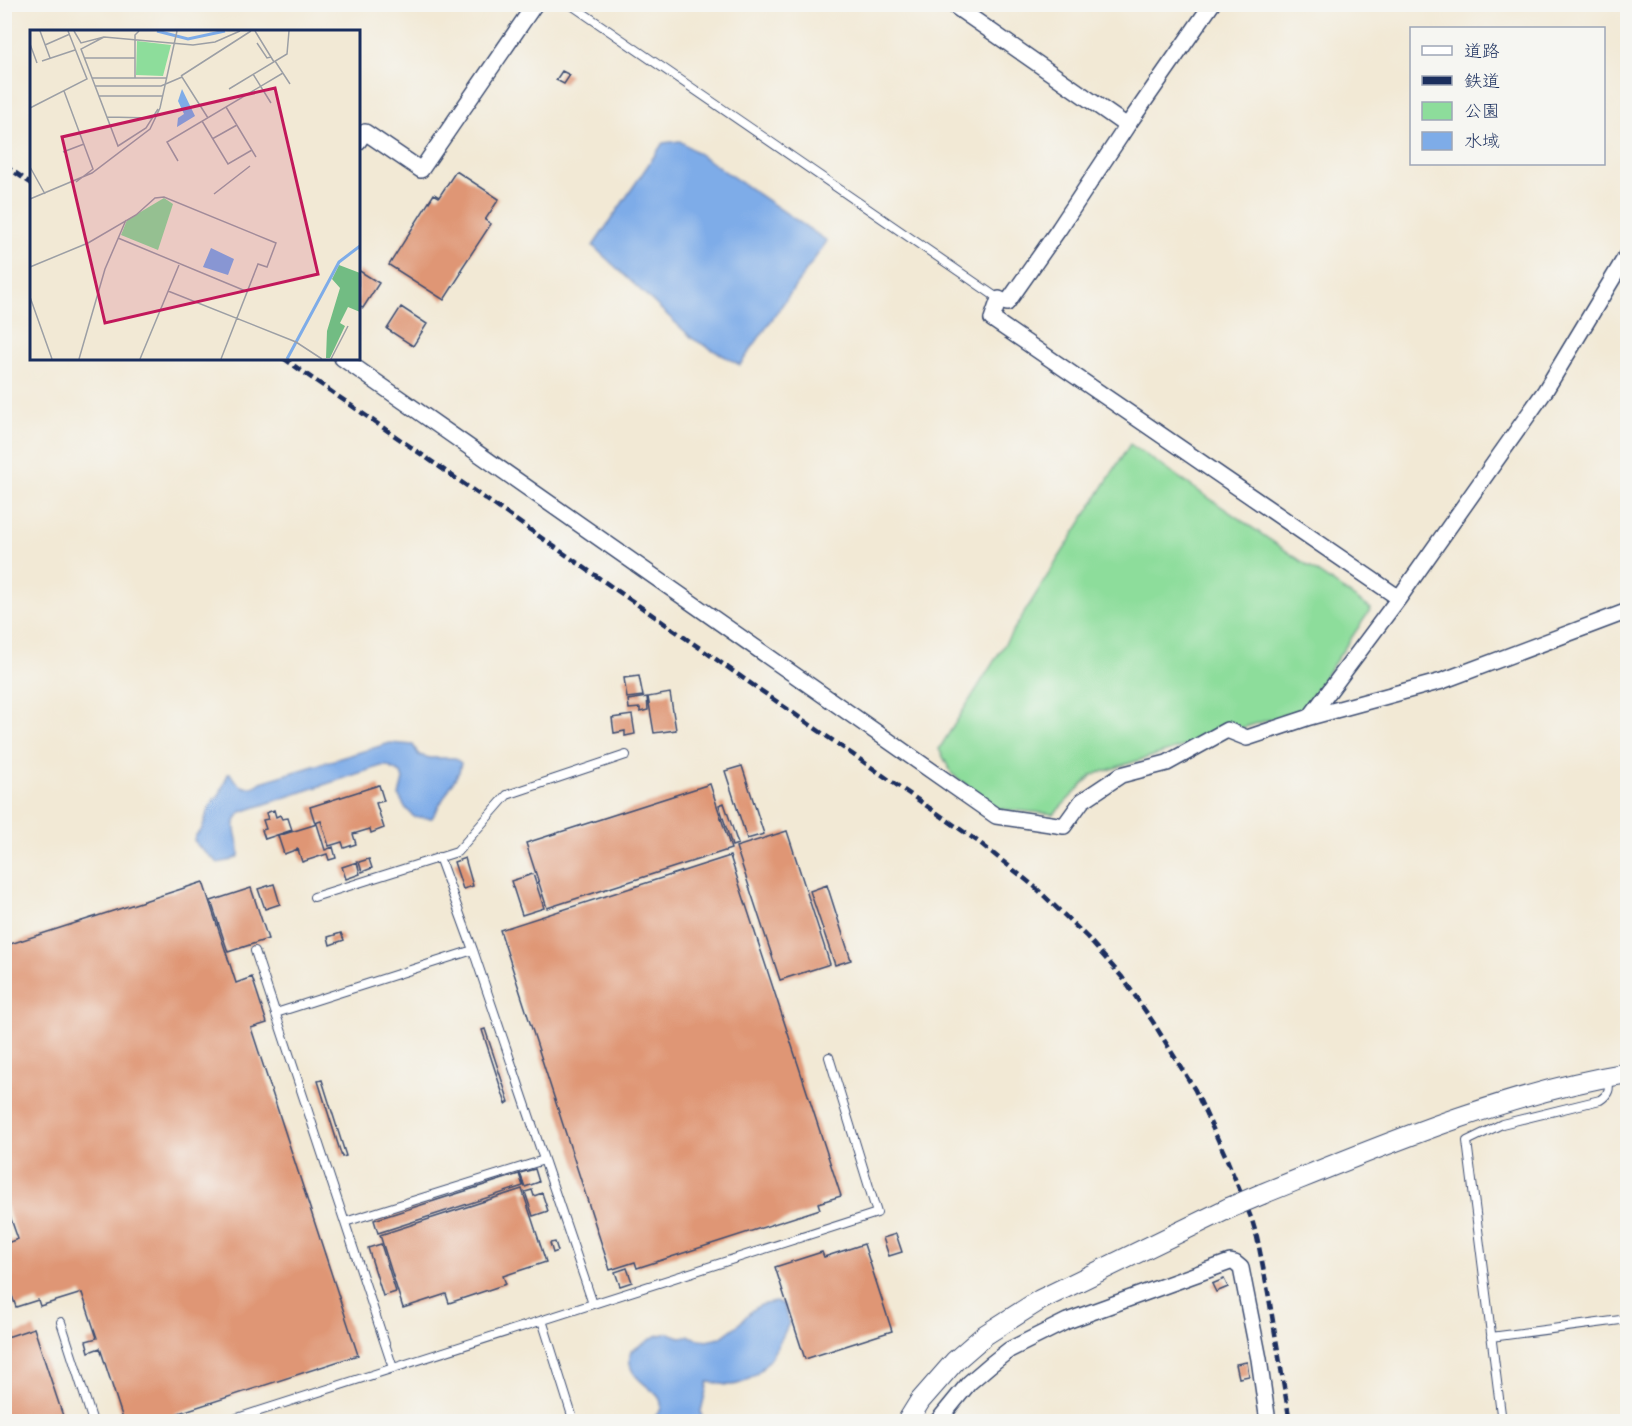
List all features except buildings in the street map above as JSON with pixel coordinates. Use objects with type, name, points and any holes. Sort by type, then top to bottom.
[{"type":"street","points":[[360,139],[365,132],[421,170],[534,4]]},
{"type":"street","points":[[952,4],[1127,126]]},
{"type":"street","points":[[1212,4],[1007,303],[999,299],[992,319],[1399,598]]},
{"type":"street","points":[[1310,717],[1399,598],[1545,391],[1628,253]]},
{"type":"street","points":[[345,360],[996,816],[1064,826],[1082,801],[1121,775],[1167,763],[1227,730],[1247,738],[1310,717],[1442,681],[1628,611]]},
{"type":"street","points":[[906,1422],[920,1401],[955,1361],[986,1335],[1040,1300],[1229,1208],[1395,1141],[1466,1116],[1541,1093],[1628,1073]]},
{"type":"street","points":[[945,1419],[969,1383],[1009,1350],[1036,1335],[1067,1321],[1230,1262],[1235,1263],[1241,1269],[1259,1359],[1268,1422]]},
{"type":"lane","points":[[570,4],[999,299]]},
{"type":"lane","points":[[314,897],[457,852],[507,795],[626,755]]},
{"type":"lane","points":[[439,857],[473,950],[593,1304]]},
{"type":"lane","points":[[276,1013],[473,950]]},
{"type":"lane","points":[[255,951],[393,1368]]},
{"type":"lane","points":[[225,1422],[877,1213],[829,1057]]},
{"type":"lane","points":[[1502,1422],[1467,1141],[1502,1125],[1600,1100],[1610,1089],[1608,1076]]},
{"type":"lane","points":[[345,1222],[544,1160]]},
{"type":"lane","points":[[1491,1337],[1628,1319]]},
{"type":"lane","points":[[542,1320],[574,1422]]},
{"type":"lane","points":[[61,1322],[93,1422]]},
{"type":"green space","points":[[1130,444],[1371,609],[1303,709],[1092,775],[1054,814],[999,809],[952,774],[939,749]]},
{"type":"water","points":[[680,141],[827,241],[740,365],[693,339],[593,246],[663,143]]},
{"type":"water","points":[[390,743],[413,745],[419,755],[430,758],[454,758],[461,763],[459,772],[432,818],[414,817],[399,796],[403,779],[401,773],[387,766],[381,766],[241,812],[235,823],[239,856],[232,860],[218,863],[194,840],[202,829],[208,810],[214,799],[219,796],[230,773],[239,784],[252,787],[261,782]]},
{"type":"water","points":[[775,1302],[783,1304],[789,1323],[774,1353],[760,1371],[742,1383],[728,1385],[708,1382],[701,1411],[702,1421],[651,1421],[660,1411],[661,1403],[653,1391],[638,1379],[633,1371],[630,1362],[631,1351],[656,1336],[669,1333],[706,1341],[720,1338],[739,1324],[752,1310]]},
{"type":"railway","points":[[4,165],[30,183]]},
{"type":"railway","points":[[286,360],[980,843],[1035,887],[1087,937],[1122,977],[1153,1022],[1195,1090],[1226,1157],[1257,1237],[1290,1422]]}]
